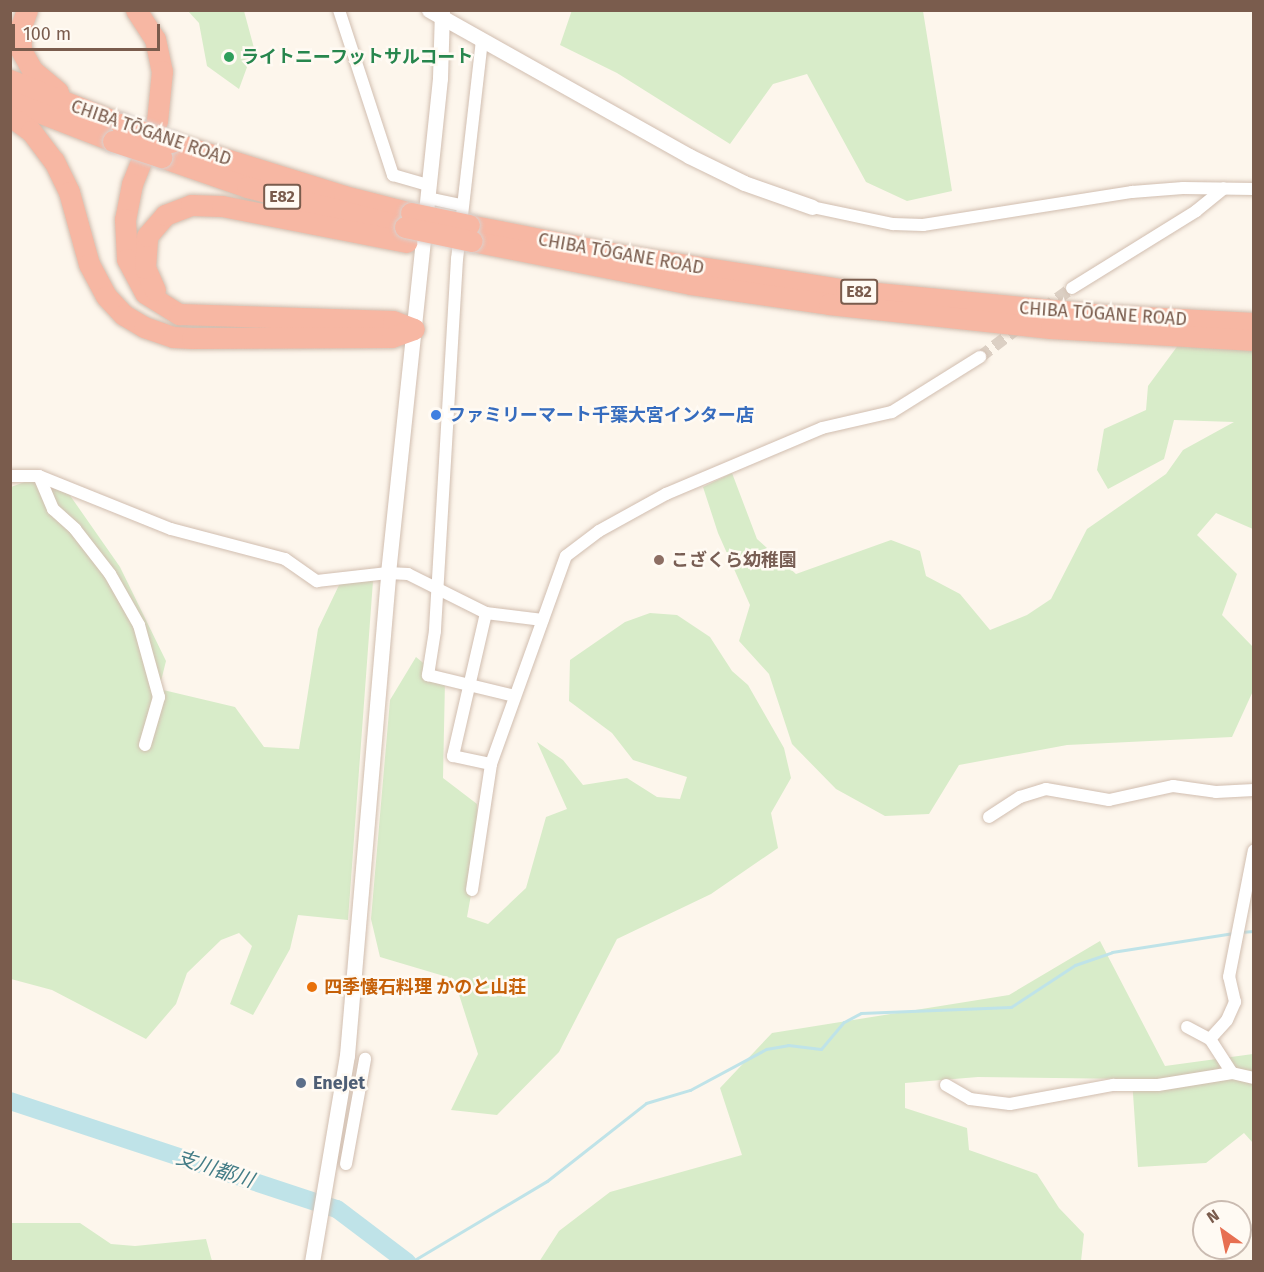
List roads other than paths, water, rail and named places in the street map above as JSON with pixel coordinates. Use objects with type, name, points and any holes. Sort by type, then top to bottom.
[{"type":"highway","points":[[27,10],[20,29],[21,50],[32,70],[68,105]]},
{"type":"highway","points":[[119,10],[140,38],[150,79],[145,111],[118,191],[112,226],[114,256],[124,282],[140,304],[192,338]]},
{"type":"highway","points":[[136,10],[155,39],[162,87],[157,121],[128,203],[126,253],[145,293],[168,310],[189,314],[261,320],[393,321],[414,329]]},
{"type":"highway","name":"CHIBA TŌGANE ROAD","points":[[10,81],[68,105],[117,132]]},
{"type":"highway","name":"CHIBA TŌGANE ROAD","points":[[10,101],[117,132],[166,150],[247,187],[470,240],[573,269],[594,267],[743,292],[918,315],[1094,331],[1254,340]]},
{"type":"highway","points":[[10,116],[31,131],[54,161],[69,192],[89,264],[106,296],[124,315],[144,327],[173,337],[192,338],[392,338],[414,329]]},
{"type":"highway","points":[[189,314],[155,289],[145,268],[147,236],[165,216],[177,209],[207,204],[408,227],[470,240]]},
{"type":"highway","name":"CHIBA TŌGANE ROAD","points":[[470,240],[616,254],[846,290],[1083,313],[1254,323]]},
{"type":"street","points":[[339,10],[393,175],[462,205]]},
{"type":"street","points":[[312,1262],[346,1062],[388,573],[440,78],[438,13]]},
{"type":"street","points":[[438,13],[689,156],[744,183],[812,207],[893,224],[923,225],[1132,192],[1254,189]]},
{"type":"street","points":[[482,40],[462,205],[438,587],[428,675],[469,683],[515,696]]},
{"type":"street","points":[[1072,288],[1196,211],[1224,188]]},
{"type":"street","points":[[472,890],[491,765],[566,556],[599,531],[666,494],[763,450],[822,428],[892,412],[980,357]]},
{"type":"street","points":[[10,476],[39,476],[171,529],[285,559],[317,582],[388,573],[408,574],[486,613],[543,620]]},
{"type":"street","points":[[39,476],[53,509],[75,529],[110,574],[139,625],[159,697],[145,745]]},
{"type":"street","points":[[486,613],[453,756],[491,765]]},
{"type":"street","points":[[989,817],[1020,797],[1046,789],[1096,800],[1150,794],[1173,786],[1216,792],[1254,790]]},
{"type":"street","points":[[1210,1039],[1227,1020],[1235,1002],[1229,977],[1254,850]]},
{"type":"street","points":[[1187,1027],[1210,1039],[1232,1073]]},
{"type":"street","points":[[331,1152],[347,1159],[364,1065],[346,1062]]},
{"type":"street","points":[[946,1085],[970,1099],[1010,1104],[1113,1085],[1158,1085],[1232,1073],[1254,1078]]},
{"type":"waterway","points":[[1240,932],[1254,931]]},
{"type":"waterway","points":[[411,1262],[547,1181],[646,1103],[690,1090],[766,1049],[788,1045],[821,1049],[844,1022],[861,1013],[1011,1007],[1075,965],[1112,952],[1234,933]]},
{"type":"waterway","name":"支川都川","points":[[10,1101],[337,1209],[407,1262]]},
{"type":"tunnel","points":[[1043,309],[1072,288]]},
{"type":"tunnel","points":[[980,357],[1022,325]]},
{"type":"place","name":"ライトニーフットサルコート","points":[[229,57]]},
{"type":"place","name":"ファミリーマート千葉大宮インター店","points":[[436,415]]},
{"type":"place","name":"こざくら幼稚園","points":[[659,560]]},
{"type":"place","name":"四季懐石料理 かのと山荘","points":[[312,987]]},
{"type":"place","name":"EneJet","points":[[301,1083]]}]
